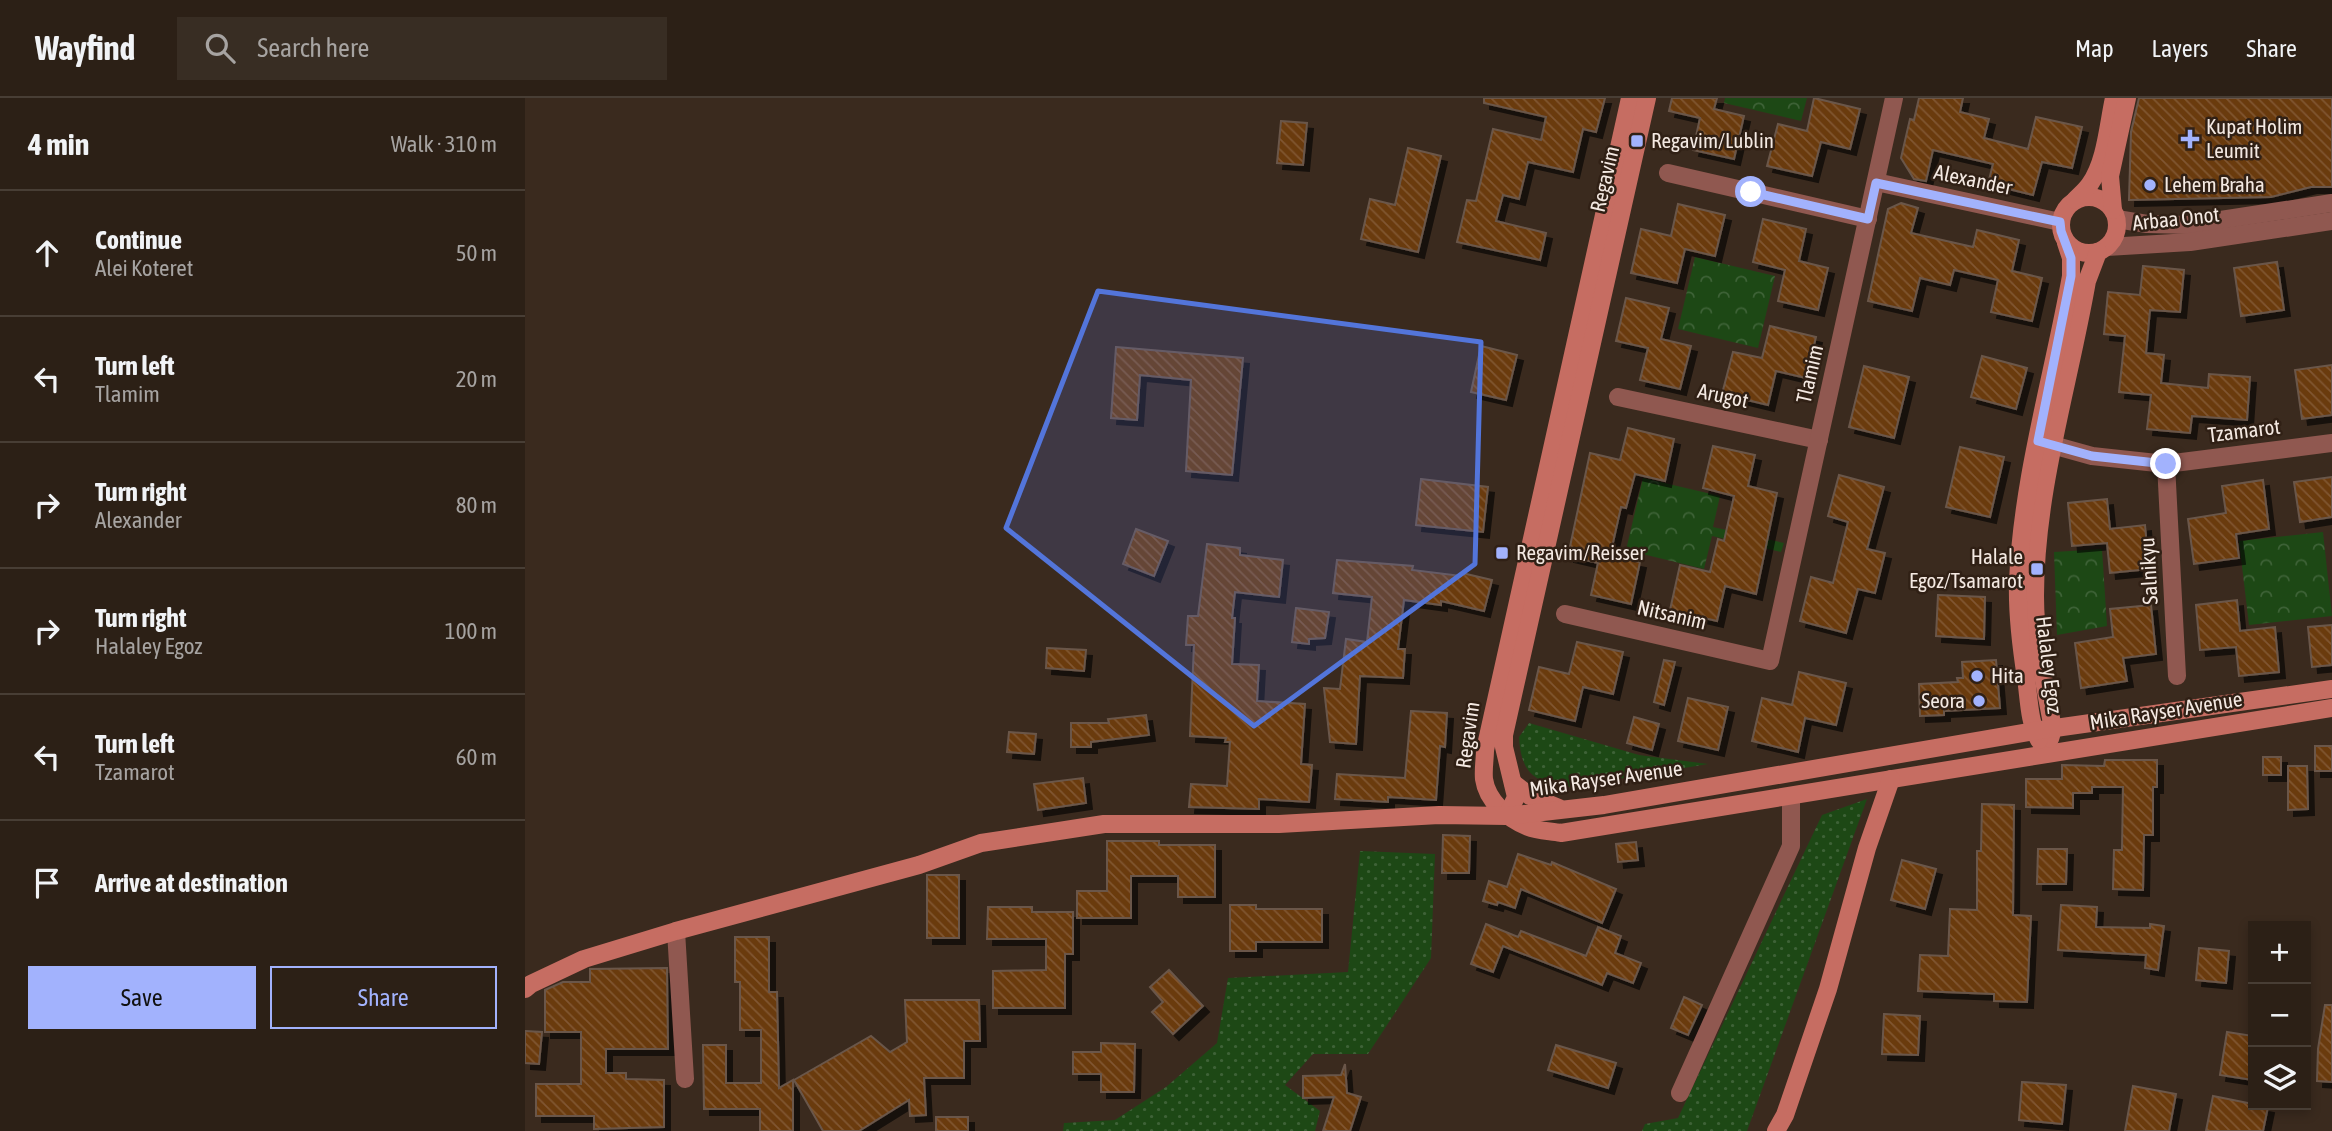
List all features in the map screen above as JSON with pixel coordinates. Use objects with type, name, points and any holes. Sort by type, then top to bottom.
[{"type":"street","name":"Regavim","points":[[1630,98],[1485,750],[1484,779],[1487,789],[1494,802],[1507,816],[1515,797],[1504,747],[1506,725],[1647,98]]},
{"type":"street","name":"Tlamim","points":[[1770,661],[1894,98]]},
{"type":"street","points":[[2114,98],[2095,174],[2090,185],[2067,207],[2060,222],[2066,243],[2081,253],[2103,250],[2116,234],[2110,176],[2127,98]]},
{"type":"street","points":[[1668,173],[1868,219]]},
{"type":"street","name":"Alexander","points":[[1876,183],[2060,222]]},
{"type":"street","points":[[2075,200],[2092,197],[2107,204],[2115,215]]},
{"type":"street","name":"Arbaa Onot","points":[[2115,215],[2147,225],[2188,225],[2332,203]]},
{"type":"street","name":"Arbaa Onot","points":[[2103,250],[2190,242],[2332,221]]},
{"type":"street","name":"Halaley Egoz","points":[[2046,752],[2053,729],[2041,659],[2035,591],[2046,443],[2071,276],[2071,258],[2066,243]]},
{"type":"street","name":"Halaley Egoz","points":[[2046,752],[2034,731],[2019,625],[2018,582],[2024,520],[2087,281],[2103,250]]},
{"type":"street","name":"Arugot","points":[[1618,397],[1819,440]]},
{"type":"street","name":"Tzamarot","points":[[2046,443],[2092,456],[2166,464],[2332,443]]},
{"type":"street","name":"Salnikyu","points":[[2166,464],[2177,676]]},
{"type":"street","name":"Nitsanim","points":[[1565,614],[1770,661]]},
{"type":"street","name":"Mika Rayser Avenue","points":[[1507,816],[1604,805],[2034,731],[2332,689]]},
{"type":"street","name":"Mika Rayser Avenue","points":[[1507,816],[1530,828],[1561,833],[2046,752],[2332,708]]},
{"type":"street","points":[[1776,1131],[1785,1115],[1828,989],[1867,848],[1891,779]]},
{"type":"street","points":[[1514,783],[1545,804],[1565,809]]},
{"type":"street","points":[[1680,1093],[1791,846],[1791,796]]},
{"type":"street","points":[[525,989],[584,959],[676,931],[919,865],[981,843],[1104,824],[1279,824],[1439,815],[1507,816]]},
{"type":"street","points":[[676,931],[685,1079]]},
{"type":"highlighted area","points":[[1098,291],[1481,342],[1475,564],[1254,726],[1006,528]]},
{"type":"green space","points":[[1725,98],[1807,98],[1801,121],[1724,103]]},
{"type":"green space","points":[[1695,257],[1775,276],[1758,348],[1678,329]]},
{"type":"green space","points":[[1643,478],[1720,496],[1713,527],[1784,543],[1781,552],[1712,536],[1704,569],[1626,550]]},
{"type":"green space","points":[[2323,532],[2332,616],[2249,625],[2239,541]]},
{"type":"green space","points":[[2102,549],[2107,626],[2057,635],[2054,552]]},
{"type":"green space","points":[[1529,723],[1639,755],[1708,764],[1571,787],[1548,783],[1532,774],[1523,760],[1519,737]]},
{"type":"green space","points":[[1867,799],[1747,1131],[1642,1131],[1645,1124],[1678,1118],[1822,815]]},
{"type":"green space","points":[[1360,851],[1435,854],[1431,958],[1368,1054],[1313,1054],[1285,1085],[1320,1111],[1315,1131],[1063,1131],[1064,1123],[1115,1120],[1166,1087],[1217,1043],[1228,978],[1348,972]]},
{"type":"building","points":[[1484,98],[1605,98],[1596,132],[1583,129],[1573,172],[1528,162],[1519,199],[1503,195],[1496,221],[1546,233],[1540,260],[1457,242],[1467,200],[1476,201],[1493,129],[1541,140],[1546,117],[1484,103]]},
{"type":"building","points":[[1672,98],[1717,98],[1714,109],[1744,116],[1734,159],[1693,150],[1700,118],[1669,111]]},
{"type":"building","points":[[1814,98],[1860,109],[1850,149],[1821,142],[1812,176],[1767,166],[1778,124],[1807,131]]},
{"type":"building","points":[[1919,98],[1963,98],[1960,112],[1989,119],[1984,138],[2028,149],[2036,117],[2082,127],[2072,168],[2042,162],[2033,195],[1988,184],[1993,164],[1933,150],[1926,181],[1914,179],[1901,158],[1910,119],[1914,120]]},
{"type":"building","points":[[2139,98],[2332,98],[2332,187],[2311,187],[2271,197],[2129,200],[2131,132]]},
{"type":"building","points":[[1281,121],[1307,123],[1303,165],[1277,163]]},
{"type":"building","points":[[1408,148],[1441,156],[1418,252],[1361,239],[1370,199],[1395,205]]},
{"type":"building","points":[[1901,203],[1918,208],[1911,233],[1973,247],[1977,230],[2019,240],[2012,271],[2042,278],[2032,321],[1991,312],[1998,280],[1954,270],[1950,285],[1920,278],[1912,311],[1868,301],[1888,209]]},
{"type":"building","points":[[1678,204],[1725,215],[1715,256],[1685,249],[1677,283],[1631,273],[1641,229],[1671,236]]},
{"type":"building","points":[[1763,219],[1806,229],[1799,261],[1828,268],[1818,310],[1778,301],[1785,270],[1753,262]]},
{"type":"building","points":[[2277,262],[2284,310],[2241,316],[2234,268]]},
{"type":"building","points":[[2143,266],[2184,270],[2180,312],[2150,310],[2146,353],[2164,355],[2161,383],[2208,388],[2209,374],[2250,377],[2247,420],[2192,416],[2190,433],[2147,429],[2151,395],[2119,392],[2125,336],[2104,334],[2108,292],[2140,295]]},
{"type":"building","points":[[1626,298],[1669,308],[1661,339],[1691,346],[1680,389],[1640,380],[1648,348],[1616,341]]},
{"type":"building","points":[[1770,326],[1816,337],[1806,378],[1776,371],[1768,405],[1722,394],[1733,352],[1762,358]]},
{"type":"building","points":[[1481,346],[1517,355],[1506,400],[1471,392]]},
{"type":"building","points":[[1116,347],[1243,358],[1232,475],[1186,471],[1191,380],[1140,375],[1137,420],[1111,418]]},
{"type":"building","points":[[1982,356],[2027,368],[2016,409],[1971,397]]},
{"type":"building","points":[[2332,365],[2332,415],[2302,419],[2295,370]]},
{"type":"building","points":[[1864,366],[1909,377],[1894,438],[1849,427]]},
{"type":"building","points":[[1628,428],[1674,439],[1665,481],[1635,474],[1626,508],[1621,507],[1610,556],[1640,562],[1631,604],[1591,595],[1598,563],[1568,556],[1590,453],[1620,460]]},
{"type":"building","points":[[1713,446],[1755,455],[1748,486],[1777,493],[1756,594],[1725,586],[1717,621],[1670,610],[1680,565],[1710,572],[1718,539],[1724,541],[1734,496],[1703,488]]},
{"type":"building","points":[[1960,447],[2004,457],[1990,517],[1946,507]]},
{"type":"building","points":[[1839,475],[1884,487],[1867,549],[1885,553],[1875,593],[1858,589],[1846,633],[1800,621],[1811,577],[1833,583],[1848,522],[1828,516]]},
{"type":"building","points":[[2332,477],[2332,517],[2300,522],[2294,482]]},
{"type":"building","points":[[1421,479],[1488,487],[1483,532],[1416,525]]},
{"type":"building","points":[[2263,480],[2269,529],[2236,534],[2239,558],[2194,564],[2188,519],[2226,513],[2222,486]]},
{"type":"building","points":[[2107,499],[2110,529],[2145,525],[2149,569],[2110,573],[2107,543],[2072,546],[2068,503]]},
{"type":"building","points":[[1136,529],[1168,541],[1154,576],[1123,564]]},
{"type":"building","points":[[1207,544],[1240,548],[1240,555],[1283,560],[1279,597],[1235,592],[1232,664],[1259,665],[1257,701],[1305,704],[1301,764],[1312,765],[1309,802],[1259,799],[1259,809],[1189,807],[1191,784],[1227,786],[1230,742],[1225,742],[1226,738],[1190,736],[1194,645],[1186,645],[1188,616],[1198,616]]},
{"type":"building","points":[[1337,560],[1413,566],[1412,570],[1461,576],[1462,573],[1492,580],[1484,611],[1441,601],[1441,605],[1404,600],[1398,649],[1405,649],[1403,678],[1360,676],[1356,744],[1330,742],[1324,688],[1340,689],[1346,639],[1367,642],[1372,597],[1333,593]]},
{"type":"building","points":[[1938,595],[1985,597],[1984,639],[1936,636]]},
{"type":"building","points":[[2237,600],[2240,631],[2275,627],[2279,672],[2239,676],[2236,647],[2200,650],[2196,605]]},
{"type":"building","points":[[2151,605],[2156,654],[2123,658],[2127,681],[2081,688],[2075,643],[2113,637],[2110,609]]},
{"type":"building","points":[[1296,608],[1329,612],[1325,638],[1309,639],[1309,644],[1292,642]]},
{"type":"building","points":[[2332,625],[2332,665],[2312,667],[2308,627]]},
{"type":"building","points":[[1577,642],[1623,652],[1613,694],[1583,687],[1575,721],[1529,710],[1539,667],[1569,674]]},
{"type":"building","points":[[1047,648],[1086,650],[1084,671],[1046,668]]},
{"type":"building","points":[[1664,660],[1675,662],[1664,705],[1654,702]]},
{"type":"building","points":[[1996,660],[2000,708],[1944,711],[1944,715],[1920,716],[1919,684],[1958,682],[1957,678],[1963,678],[1962,662]]},
{"type":"building","points":[[1799,672],[1846,683],[1836,725],[1805,718],[1798,752],[1752,741],[1762,698],[1792,705]]},
{"type":"building","points":[[1688,698],[1728,707],[1718,750],[1678,741]]},
{"type":"building","points":[[1411,711],[1447,713],[1445,747],[1440,746],[1436,800],[1388,797],[1388,802],[1335,799],[1337,774],[1405,778]]},
{"type":"building","points":[[1146,715],[1149,735],[1091,742],[1091,747],[1071,747],[1071,723],[1109,723],[1108,719]]},
{"type":"building","points":[[1634,717],[1659,724],[1652,750],[1627,743]]},
{"type":"building","points":[[1009,732],[1036,734],[1034,754],[1007,752]]},
{"type":"building","points":[[2315,746],[2332,746],[2332,771],[2315,771]]},
{"type":"building","points":[[2263,757],[2281,757],[2281,775],[2263,775]]},
{"type":"building","points":[[2105,760],[2157,760],[2157,787],[2153,787],[2153,835],[2144,835],[2143,890],[2113,889],[2114,850],[2122,850],[2123,787],[2092,787],[2092,793],[2073,793],[2073,808],[2026,807],[2026,779],[2062,779],[2062,765],[2104,766]]},
{"type":"building","points":[[2288,766],[2307,766],[2308,809],[2288,810]]},
{"type":"building","points":[[1083,778],[1086,803],[1038,810],[1034,784]]},
{"type":"building","points":[[1982,804],[2014,805],[2013,915],[2031,916],[2027,1002],[1994,1001],[1994,994],[1918,991],[1920,955],[1948,956],[1950,909],[1977,910],[1977,851],[1981,851]]},
{"type":"building","points":[[1443,835],[1470,836],[1469,873],[1442,873]]},
{"type":"building","points":[[1107,841],[1215,845],[1215,897],[1178,897],[1178,876],[1131,876],[1131,918],[1077,918],[1077,891],[1107,891]]},
{"type":"building","points":[[1636,842],[1638,860],[1618,862],[1616,844]]},
{"type":"building","points":[[2038,849],[2067,849],[2066,884],[2037,884]]},
{"type":"building","points":[[1518,854],[1551,865],[1552,862],[1616,889],[1602,923],[1521,889],[1515,908],[1498,902],[1497,905],[1483,901],[1489,881],[1507,887]]},
{"type":"building","points":[[1902,860],[1936,869],[1925,909],[1891,900]]},
{"type":"building","points":[[927,875],[959,875],[959,938],[927,938]]},
{"type":"building","points":[[1230,905],[1256,905],[1256,909],[1322,909],[1322,942],[1256,942],[1256,951],[1230,951]]},
{"type":"building","points":[[2061,905],[2097,907],[2096,927],[2150,928],[2150,924],[2164,926],[2158,970],[2145,968],[2146,955],[2058,950]]},
{"type":"building","points":[[988,907],[1032,907],[1032,912],[1073,912],[1073,954],[1065,954],[1065,1008],[993,1008],[993,971],[1046,970],[1046,939],[987,939]]},
{"type":"building","points":[[1486,924],[1518,937],[1521,931],[1586,956],[1598,927],[1621,936],[1615,953],[1641,963],[1633,983],[1607,973],[1602,985],[1503,946],[1493,972],[1471,964]]},
{"type":"building","points":[[735,937],[769,937],[769,992],[777,992],[779,1088],[793,1080],[793,1131],[760,1131],[760,1109],[704,1109],[703,1045],[726,1045],[726,1083],[761,1083],[761,1030],[740,1030],[740,982],[735,982]]},
{"type":"building","points":[[2199,948],[2229,951],[2226,983],[2196,980]]},
{"type":"building","points":[[667,968],[668,1049],[606,1049],[606,1073],[626,1073],[626,1079],[664,1080],[664,1127],[594,1129],[594,1116],[536,1116],[536,1084],[581,1084],[581,1032],[545,1032],[545,990],[563,982],[590,982],[590,969]]},
{"type":"building","points":[[1169,970],[1203,1006],[1173,1034],[1152,1012],[1163,1002],[1150,987]]},
{"type":"building","points":[[1684,997],[1702,1005],[1688,1035],[1671,1028]]},
{"type":"building","points":[[905,1000],[979,1000],[980,1041],[964,1041],[964,1078],[924,1078],[926,1115],[910,1116],[909,1100],[859,1131],[823,1131],[794,1080],[871,1036],[890,1052],[907,1042]]},
{"type":"building","points":[[2325,1005],[2332,1005],[2332,1082],[2317,1081],[2318,1049]]},
{"type":"building","points":[[1884,1014],[1920,1016],[1918,1055],[1882,1054]]},
{"type":"building","points":[[525,1031],[542,1032],[539,1064],[525,1063]]},
{"type":"building","points":[[2227,1032],[2248,1035],[2248,1079],[2220,1075]]},
{"type":"building","points":[[1101,1043],[1135,1044],[1134,1092],[1101,1092],[1101,1074],[1073,1074],[1073,1052],[1101,1052]]},
{"type":"building","points":[[1556,1045],[1616,1063],[1608,1088],[1548,1070]]},
{"type":"building","points":[[1345,1064],[1347,1093],[1361,1097],[1350,1131],[1323,1131],[1334,1097],[1303,1098],[1303,1076],[1341,1075]]},
{"type":"building","points":[[2022,1082],[2066,1085],[2062,1124],[2019,1120]]},
{"type":"building","points":[[2133,1086],[2176,1094],[2169,1131],[2125,1131]]},
{"type":"building","points":[[2213,1096],[2248,1103],[2248,1110],[2267,1110],[2263,1131],[2206,1131]]},
{"type":"building","points":[[936,1117],[968,1117],[968,1131],[936,1131]]},
{"type":"place","name":"Kupat Holim Leumit","points":[[2190,139]]},
{"type":"place","name":"Regavim/Lublin","points":[[1637,141]]},
{"type":"place","name":"Lehem Braha","points":[[2150,185]]},
{"type":"place","name":"Regavim/Reisser","points":[[1502,553]]},
{"type":"place","name":"Halale Egoz/Tsamarot","points":[[2037,569]]},
{"type":"place","name":"Hita","points":[[1977,676]]},
{"type":"place","name":"Seora","points":[[1979,701]]},
{"type":"route","points":[[1751,192],[1868,219],[1876,183],[2060,222],[2071,258],[2071,276],[2038,441],[2092,456],[2166,464]]}]
